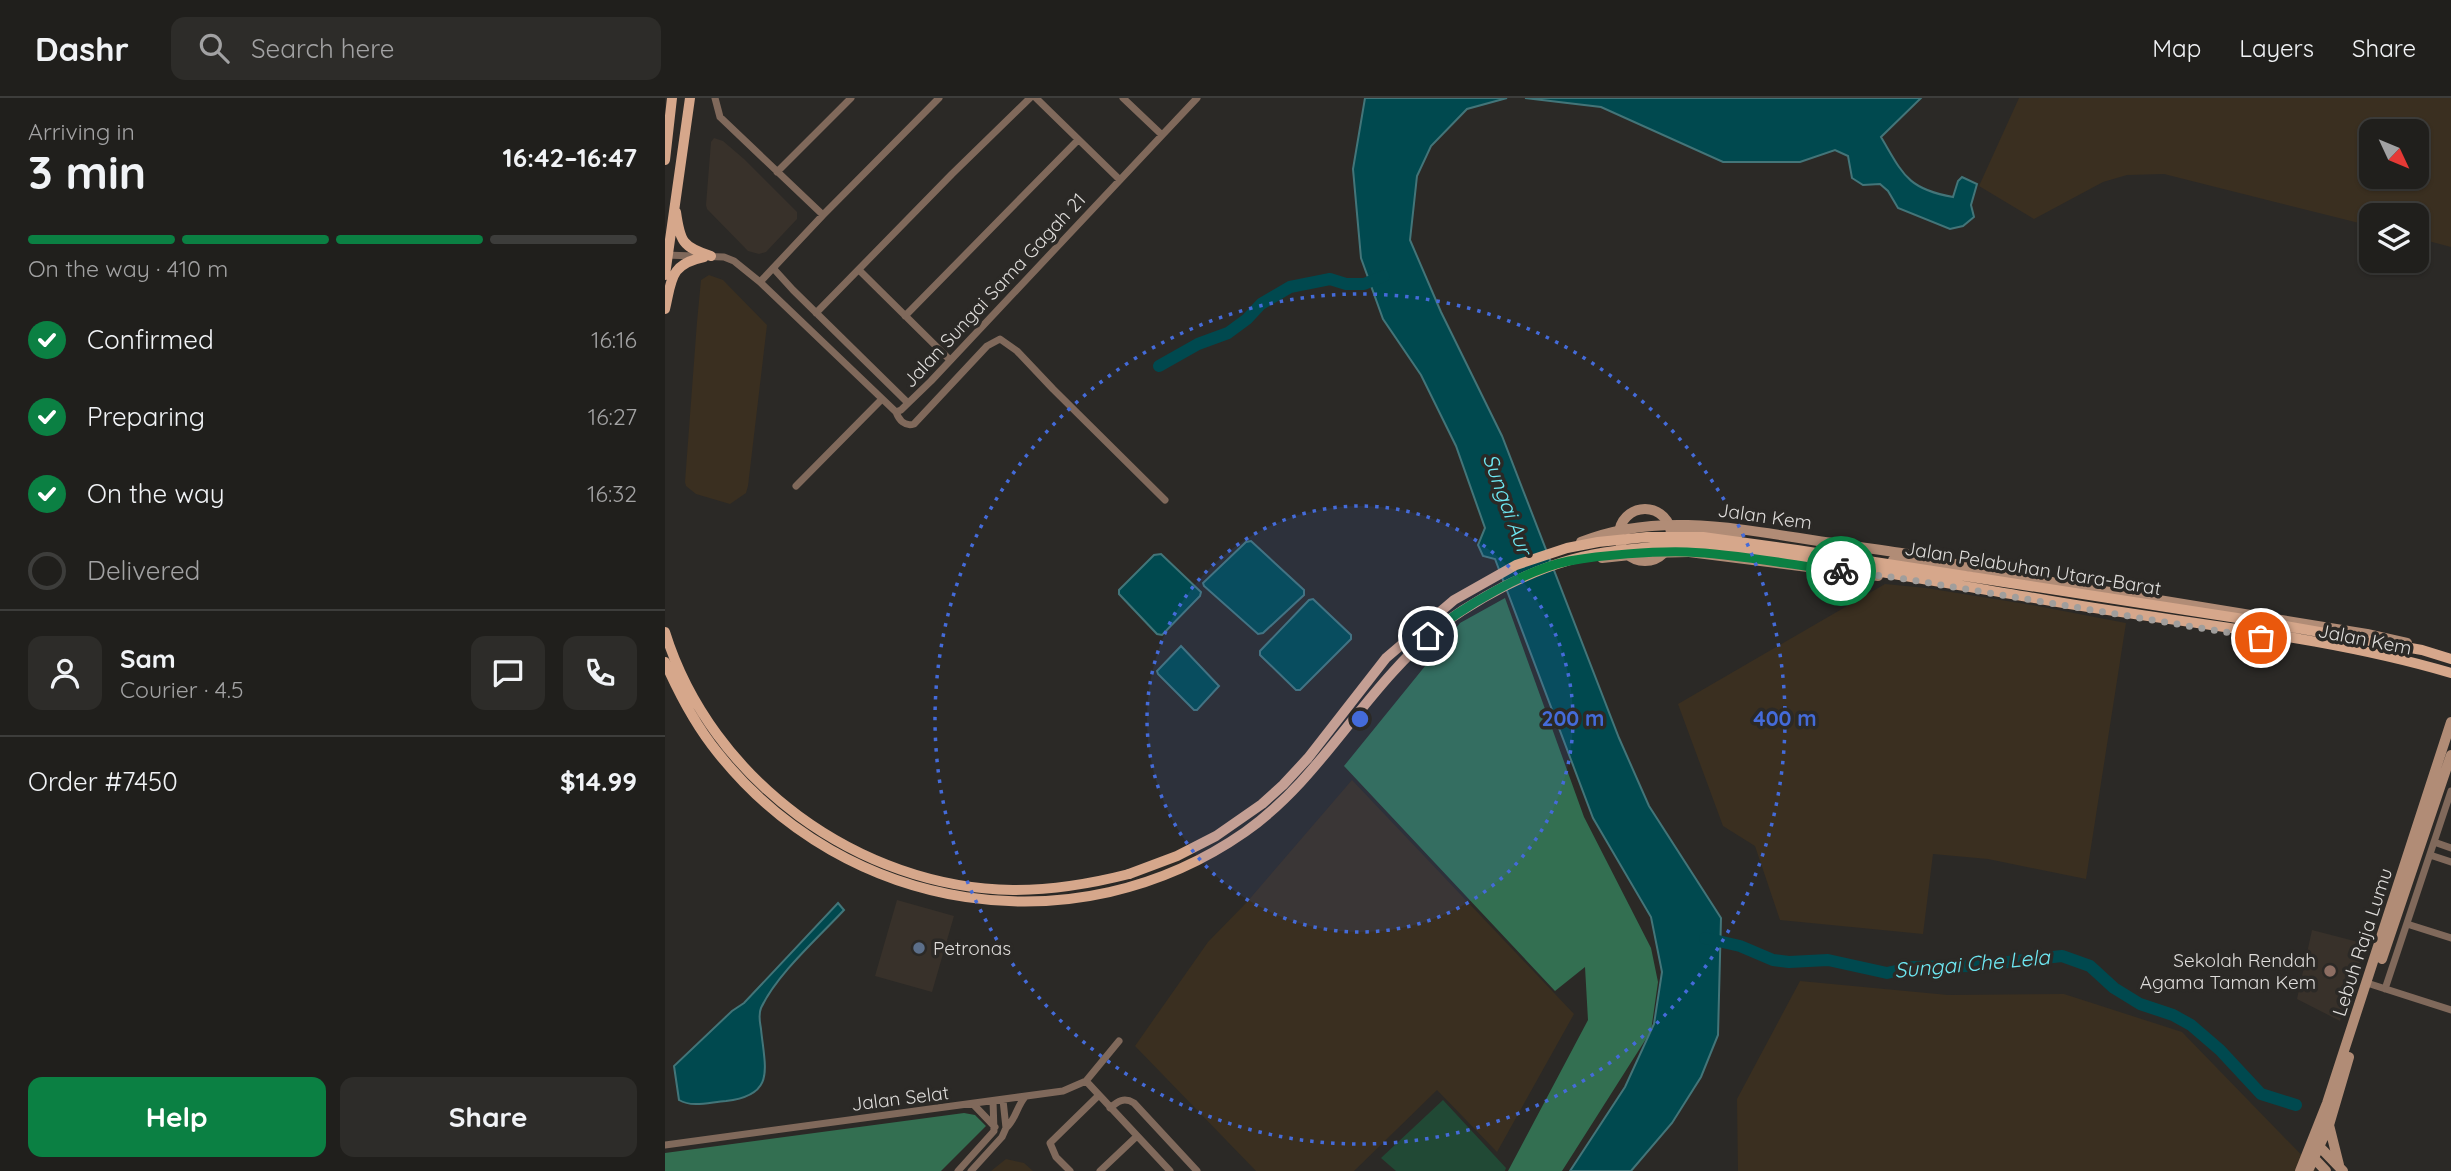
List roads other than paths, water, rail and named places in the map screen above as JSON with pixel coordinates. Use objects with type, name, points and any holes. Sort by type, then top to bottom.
[{"type":"main road","points":[[665,113],[671,98]]},
{"type":"main road","points":[[665,160],[671,98]]},
{"type":"main road","points":[[665,275],[690,98]]},
{"type":"main road","points":[[675,199],[679,231],[684,243],[692,250],[707,256]]},
{"type":"main road","points":[[665,309],[676,270],[689,260],[707,256]]},
{"type":"main road","name":"Jalan Pelabuhan Utara-Barat","points":[[665,632],[679,668],[700,709],[746,769],[795,813],[844,845],[905,871],[942,881],[1011,890],[1066,887],[1129,874],[1177,856],[1216,836],[1262,804],[1308,758],[1386,658],[1454,600],[1516,565],[1567,548],[1598,542],[1647,537],[1703,537],[2263,622],[2451,657]]},
{"type":"main road","name":"Jalan Pelabuhan Utara-Barat","points":[[665,662],[697,723],[731,769],[805,835],[862,867],[915,887],[987,900],[1029,902],[1105,894],[1132,886],[1183,868],[1227,843],[1265,817],[1311,773],[1390,674],[1441,625],[1478,600],[1523,578],[1567,561],[1612,551],[1687,545],[1891,573],[2290,638],[2405,661],[2451,675]]},
{"type":"street","points":[[715,98],[720,117],[823,215]]},
{"type":"street","points":[[777,172],[851,98]]},
{"type":"street","points":[[760,282],[939,98]]},
{"type":"street","points":[[816,313],[951,174],[1030,98]]},
{"type":"street","points":[[1037,98],[1120,180]]},
{"type":"street","points":[[1123,98],[1162,135]]},
{"type":"street","name":"Jalan Sungai Sama Gagah 21","points":[[666,256],[724,257],[734,261],[760,282],[896,412],[950,360],[1197,98]]},
{"type":"street","points":[[905,316],[1078,140]]},
{"type":"street","points":[[773,268],[908,403]]},
{"type":"street","points":[[859,271],[950,360]]},
{"type":"street","points":[[896,412],[903,423],[914,424],[987,346],[1000,339],[1017,351],[1165,500]]},
{"type":"street","points":[[796,486],[881,400]]},
{"type":"street","points":[[1650,510],[1663,516],[1671,530],[1668,548],[1656,559],[1647,561],[1631,558],[1621,545],[1620,528],[1635,511],[1650,510]]},
{"type":"street","name":"Jalan Kem","points":[[1567,548],[1612,531],[1692,524],[1861,548],[2367,634],[2423,646],[2451,657]]},
{"type":"street","name":"Jalan Kem","points":[[1671,530],[1710,532],[1903,561],[1959,565]]},
{"type":"street","name":"Jalan Kem","points":[[1668,548],[1732,552],[1899,578],[2354,653],[2451,675]]},
{"type":"street","name":"Jalan Kem","points":[[1567,561],[1689,552],[1899,578]]},
{"type":"street","name":"Lebuh Raja Lumu","points":[[2316,1143],[2327,1103],[2447,761],[2451,722]]},
{"type":"street","points":[[2385,989],[2451,791]]},
{"type":"street","points":[[2434,842],[2451,848]]},
{"type":"street","points":[[2430,855],[2451,862]]},
{"type":"street","points":[[2407,923],[2451,938]]},
{"type":"street","points":[[2370,984],[2451,1010]]},
{"type":"street","name":"Lebuh Raja Lumu","points":[[2316,1143],[2329,1125],[2370,984]]},
{"type":"street","points":[[1119,1041],[1086,1081],[1170,1171]]},
{"type":"street","name":"Jalan Selat","points":[[665,1144],[1025,1097],[1063,1091],[1086,1081]]},
{"type":"street","points":[[1069,1171],[1056,1157],[1049,1143],[1098,1096]]},
{"type":"street","points":[[971,1171],[999,1142],[1025,1097]]},
{"type":"street","points":[[1003,1100],[1006,1128]]},
{"type":"street","points":[[1110,1108],[1120,1100],[1134,1103],[1197,1171]]},
{"type":"street","points":[[958,1171],[991,1136],[995,1127],[993,1101]]},
{"type":"street","points":[[973,1104],[995,1127]]},
{"type":"street","points":[[2329,1125],[2341,1169]]},
{"type":"street","points":[[665,1135],[679,1142]]},
{"type":"street","points":[[1100,1171],[1137,1136]]},
{"type":"street","points":[[2299,1171],[2316,1143],[2341,1169]]},
{"type":"street","points":[[2308,1171],[2310,1154]]},
{"type":"street","points":[[2310,1154],[2326,1171]]},
{"type":"water","name":"Sungai Aur","points":[[1365,98],[1507,98],[1467,109],[1431,146],[1417,176],[1410,240],[1441,312],[1502,436],[1619,738],[1649,806],[1721,918],[1718,1035],[1701,1077],[1672,1123],[1631,1171],[1570,1171],[1625,1087],[1654,1024],[1662,972],[1651,917],[1593,818],[1495,559],[1483,556],[1478,545],[1485,528],[1456,446],[1421,375],[1383,319],[1361,258],[1353,169]]},
{"type":"water","points":[[1525,98],[1921,98],[1881,137],[1901,170],[1925,189],[1953,197],[1962,177],[1977,184],[1971,205],[1974,217],[1963,226],[1950,229],[1898,208],[1888,191],[1880,184],[1863,185],[1852,178],[1848,156],[1835,150],[1800,162],[1723,162],[1601,107]]},
{"type":"water","points":[[1251,541],[1304,590],[1304,595],[1263,633],[1258,634],[1203,583],[1246,542]]},
{"type":"water","points":[[1161,554],[1201,592],[1162,635],[1157,634],[1119,594],[1119,590],[1154,555]]},
{"type":"water","points":[[1313,599],[1351,635],[1351,639],[1300,690],[1296,690],[1260,655],[1260,651]]},
{"type":"water","points":[[1181,646],[1219,686],[1197,710],[1157,671]]},
{"type":"water","points":[[838,903],[844,910],[787,969],[761,1008],[759,1018],[765,1068],[760,1086],[742,1098],[726,1101],[696,1104],[679,1100],[674,1066],[744,1003]]},
{"type":"waterway","points":[[1159,366],[1198,344],[1228,333],[1261,304],[1290,287],[1330,279],[1346,284],[1364,284],[1384,276]]},
{"type":"waterway","name":"Sungai Che Lela","points":[[1705,938],[1740,946],[1773,960],[1828,960],[1887,973],[1913,967],[1973,966],[2062,956],[2090,966],[2114,988],[2140,1004],[2173,1015],[2191,1025],[2220,1050],[2261,1094],[2296,1105]]},
{"type":"place","name":"Petronas","points":[[919,948]]},
{"type":"place","name":"Sekolah Rendah Agama Taman Kem","points":[[2330,971]]}]
